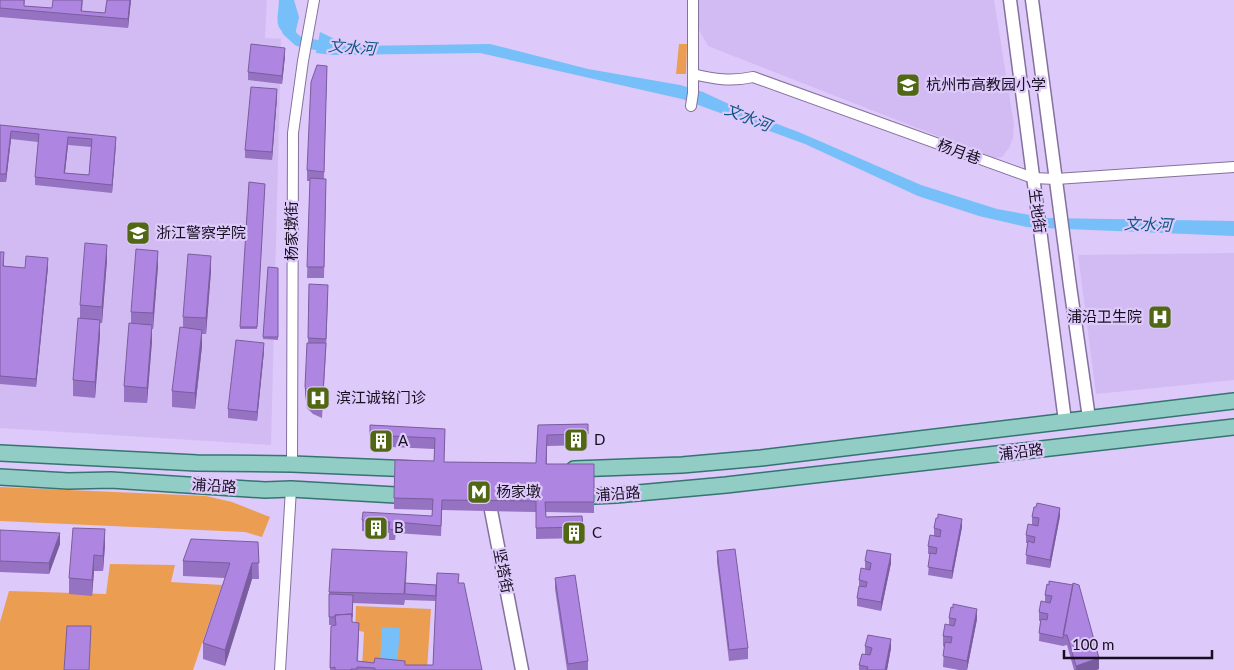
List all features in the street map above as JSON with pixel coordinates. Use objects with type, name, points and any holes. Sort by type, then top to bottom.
[{"type":"main road","name":"浦沿路","points":[[564,470],[682,465],[761,458],[1234,401]]},
{"type":"main road","name":"浦沿路","points":[[557,497],[616,495],[726,485],[1234,427]]},
{"type":"main road","name":"浦沿路","points":[[0,453],[428,470]]},
{"type":"main road","name":"浦沿路","points":[[0,477],[423,496]]},
{"type":"main road","points":[[470,498],[508,498]]},
{"type":"street","name":"杨家墩街","points":[[292,464],[293,133],[314,0]]},
{"type":"street","points":[[692,106],[693,0]]},
{"type":"street","name":"生地街","points":[[1010,0],[1065,421]]},
{"type":"street","name":"生地街","points":[[1032,0],[1089,418]]},
{"type":"street","name":"杨月巷","points":[[693,80],[738,80],[753,77],[1033,178],[1056,179],[1234,167]]},
{"type":"street","name":"坚塔街","points":[[486,481],[522,670]]},
{"type":"street","points":[[280,670],[291,489]]},
{"type":"shaded area","name":"浙江警察学院","points":[[0,0],[267,0],[265,38],[281,39],[271,445],[0,428]]},
{"type":"shaded area","name":"杭州市高教园小学","points":[[698,0],[994,0],[1014,125],[1013,138],[1009,148],[1002,157],[994,158],[708,46],[698,28]]},
{"type":"shaded area","points":[[679,44],[687,44],[686,74],[676,74]]},
{"type":"shaded area","name":"浦沿卫生院","points":[[1234,253],[1234,380],[1096,394],[1078,255]]},
{"type":"shaded area","points":[[0,487],[206,496],[232,502],[270,517],[262,537],[245,532],[0,521]]},
{"type":"shaded area","points":[[110,564],[175,565],[171,582],[222,585],[193,670],[0,670],[0,622],[9,591],[106,594]]},
{"type":"shaded area","points":[[356,606],[431,609],[427,670],[362,667],[364,632],[355,630]]},
{"type":"water","points":[[279,0],[294,0],[299,17],[294,39],[279,28]]},
{"type":"water","points":[[320,32],[347,45],[357,46],[490,44],[588,69],[680,85],[703,92],[748,113],[801,133],[921,185],[997,209],[1047,218],[1234,221],[1234,236],[1027,227],[979,216],[918,196],[805,144],[682,99],[480,53],[333,55],[316,53]]},
{"type":"water","points":[[382,627],[400,628],[397,666],[380,664]]},
{"type":"building","points":[[0,0],[24,0],[24,6],[52,8],[53,0],[82,0],[81,11],[105,13],[107,0],[130,0],[128,19],[0,8]]},
{"type":"building","points":[[251,44],[285,48],[282,76],[248,72]]},
{"type":"building","points":[[317,65],[327,66],[324,172],[307,170],[311,82]]},
{"type":"building","points":[[251,87],[277,89],[272,152],[245,150]]},
{"type":"building","points":[[0,125],[116,137],[112,185],[35,177],[39,134],[11,131],[6,174],[0,174]],"holes":[[[68,137],[92,139],[89,175],[64,173]]]},
{"type":"building","points":[[310,178],[326,179],[324,267],[307,267]]},
{"type":"building","points":[[249,182],[265,184],[257,327],[240,327]]},
{"type":"building","points":[[85,243],[107,245],[102,307],[80,305]]},
{"type":"building","points":[[136,249],[158,251],[153,313],[131,312]]},
{"type":"building","points":[[0,252],[4,252],[3,266],[25,268],[26,256],[48,258],[36,379],[0,376]]},
{"type":"building","points":[[188,254],[211,256],[206,318],[183,317]]},
{"type":"building","points":[[268,267],[278,268],[278,337],[263,337]]},
{"type":"building","points":[[309,284],[328,285],[326,339],[308,338]]},
{"type":"building","points":[[78,318],[100,320],[95,382],[73,380]]},
{"type":"building","points":[[129,323],[152,325],[147,388],[124,386]]},
{"type":"building","points":[[180,327],[202,330],[195,393],[172,391]]},
{"type":"building","points":[[236,340],[264,343],[257,412],[228,409]]},
{"type":"building","points":[[307,343],[326,343],[322,410],[313,406],[307,400],[305,386]]},
{"type":"building","name":"杨家墩","points":[[588,424],[588,434],[547,435],[546,464],[594,464],[594,502],[545,502],[546,517],[582,516],[583,527],[536,528],[536,501],[442,500],[441,526],[396,522],[395,530],[389,529],[390,522],[362,520],[363,512],[432,516],[433,499],[394,498],[395,460],[434,461],[435,438],[370,435],[370,425],[445,429],[444,462],[536,463],[538,425]]},
{"type":"building","points":[[1037,503],[1060,508],[1050,560],[1026,555],[1028,541],[1034,543],[1035,537],[1026,535],[1028,524],[1038,526],[1039,518],[1032,517]]},
{"type":"building","points":[[938,514],[962,519],[952,571],[928,567],[930,553],[936,554],[937,548],[928,546],[930,535],[940,537],[941,530],[934,528]]},
{"type":"building","points":[[73,528],[105,529],[103,556],[94,555],[92,580],[69,578]]},
{"type":"building","points":[[0,530],[60,533],[49,563],[0,561]]},
{"type":"building","points":[[191,539],[258,542],[259,563],[252,563],[225,650],[203,643],[230,563],[183,561]]},
{"type":"building","points":[[332,549],[407,552],[404,594],[329,592]]},
{"type":"building","points":[[735,549],[748,648],[729,650],[717,551]]},
{"type":"building","points":[[867,550],[891,554],[881,602],[857,598],[859,586],[866,587],[867,582],[859,580],[861,568],[870,570],[871,563],[865,561]]},
{"type":"building","points":[[437,573],[459,574],[458,583],[464,583],[482,670],[375,670],[375,668],[357,667],[357,669],[351,670],[335,670],[335,667],[330,668],[331,626],[336,625],[335,615],[352,614],[352,622],[359,623],[357,661],[374,663],[375,658],[405,661],[405,665],[433,665]]},
{"type":"building","points":[[575,575],[588,661],[568,664],[555,578]]},
{"type":"building","points":[[1049,581],[1073,585],[1063,638],[1039,633],[1041,619],[1047,620],[1048,614],[1039,612],[1041,601],[1050,603],[1052,596],[1045,595]]},
{"type":"building","points":[[405,583],[436,585],[436,596],[405,594]]},
{"type":"building","points":[[1073,583],[1079,585],[1099,658],[1076,666],[1067,635],[1063,635]]},
{"type":"building","points":[[329,594],[353,595],[352,617],[352,614],[329,617]]},
{"type":"building","points":[[953,604],[977,609],[967,661],[943,656],[945,642],[951,643],[952,637],[943,636],[945,624],[954,626],[956,619],[949,618]]},
{"type":"building","points":[[67,626],[91,626],[89,670],[64,670]]},
{"type":"building","points":[[868,635],[891,639],[885,670],[867,670],[868,667],[859,665],[862,654],[870,655],[872,648],[865,646]]},
{"type":"waterway","name":"文水河","points":[[287,28],[287,31],[298,41],[330,48]]},
{"type":"place","name":"杭州市高教园小学","points":[[908,85]]},
{"type":"place","name":"浙江警察学院","points":[[138,233]]},
{"type":"place","name":"浦沿卫生院","points":[[1160,317]]},
{"type":"place","name":"滨江诚铭门诊","points":[[318,398]]},
{"type":"place","name":"D","points":[[576,440]]},
{"type":"place","name":"A","points":[[381,441]]},
{"type":"place","name":"杨家墩","points":[[479,492]]},
{"type":"place","name":"B","points":[[376,528]]},
{"type":"place","name":"C","points":[[574,533]]}]
